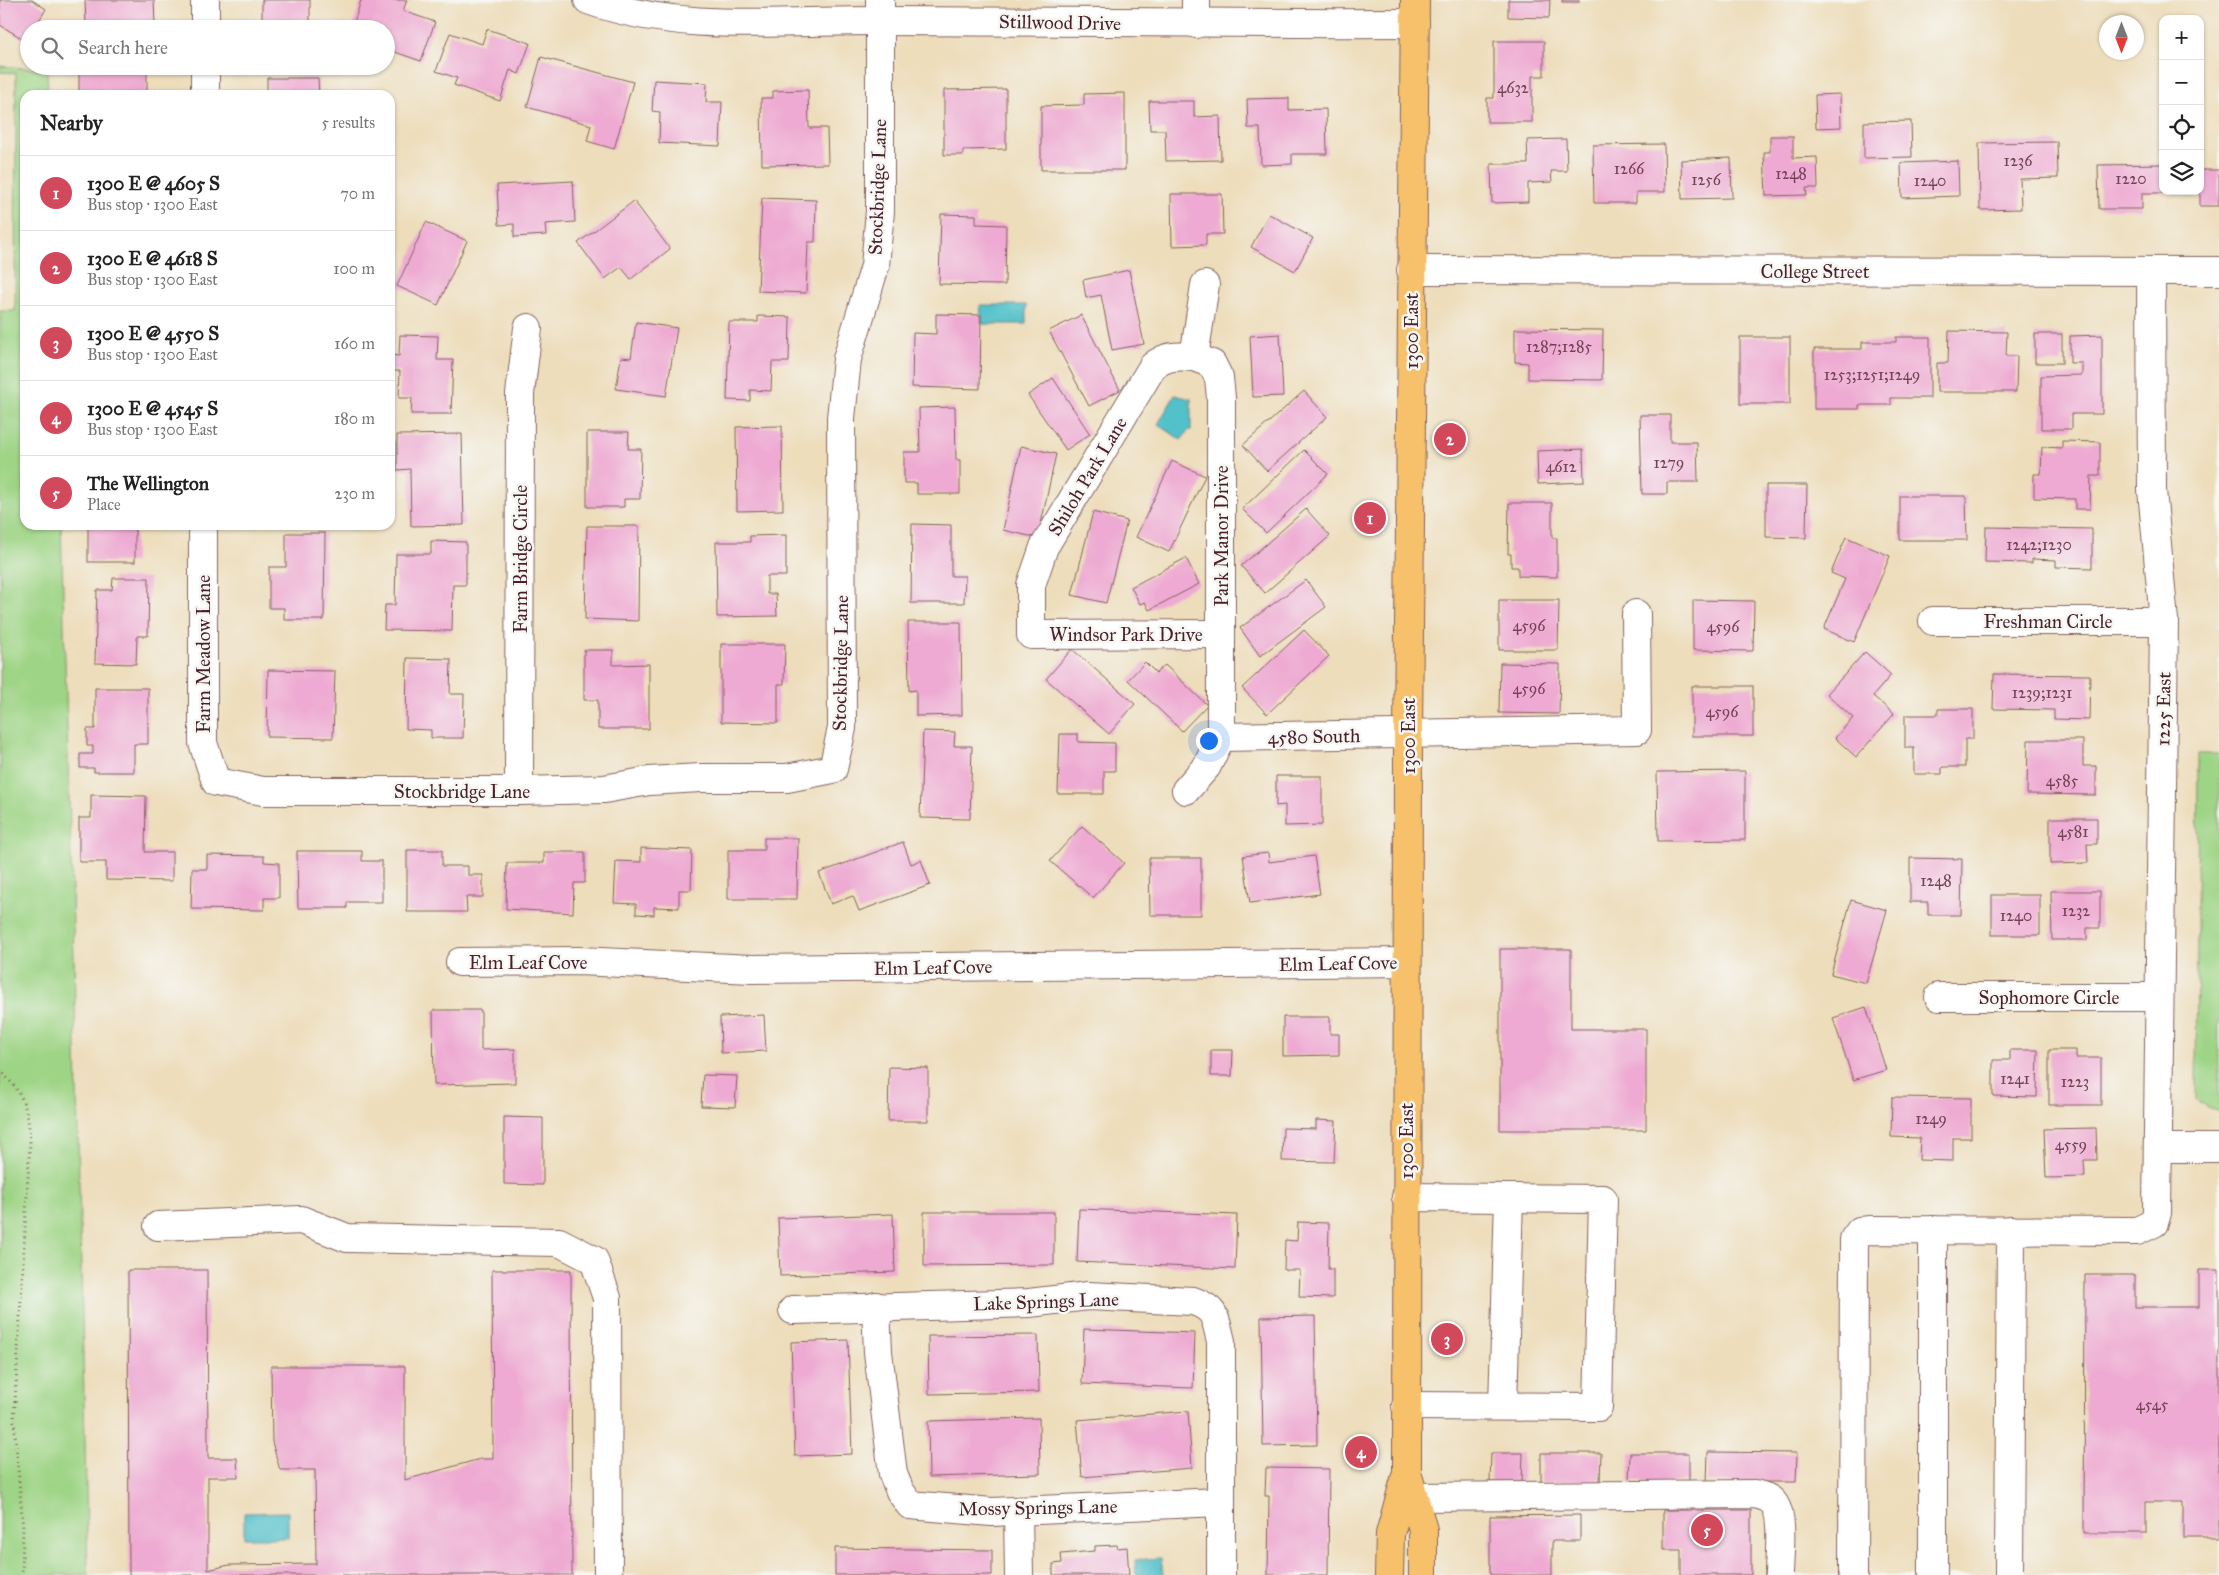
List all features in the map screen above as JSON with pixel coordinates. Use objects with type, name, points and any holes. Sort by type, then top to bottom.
[{"type":"main road","name":"1300 East","points":[[1415,11],[1408,732],[1406,1406],[1411,1484],[1423,1530],[1423,1575]]},
{"type":"main road","name":"1300 East","points":[[1389,1575],[1390,1534],[1411,1484]]},
{"type":"street","points":[[205,0],[205,20]]},
{"type":"street","name":"Stillwood Drive","points":[[588,0],[611,8],[661,19],[736,22],[880,10],[1415,11]]},
{"type":"street","name":"Stockbridge Lane","points":[[216,782],[263,791],[519,791],[604,789],[650,781],[700,778],[786,778],[833,769],[842,728],[841,418],[847,359],[874,266],[880,211],[880,10]]},
{"type":"street","points":[[205,75],[205,90]]},
{"type":"street","name":"College Street","points":[[1411,270],[2219,271]]},
{"type":"street","name":"1225 East","points":[[2011,1230],[2137,1231],[2146,1229],[2154,1223],[2157,1213],[2160,1148],[2164,621],[2152,490],[2151,271]]},
{"type":"street","points":[[1194,357],[1205,285]]},
{"type":"street","name":"Farm Bridge Circle","points":[[519,791],[520,394],[528,328]]},
{"type":"street","name":"Shiloh Park Lane","points":[[1031,635],[1031,585],[1044,547],[1153,366],[1162,358],[1174,355],[1194,357]]},
{"type":"street","name":"Park Manor Drive","points":[[1186,790],[1207,766],[1221,737],[1221,398],[1219,378],[1212,364],[1194,357]]},
{"type":"street","name":"Farm Meadow Lane","points":[[204,530],[203,743],[216,782]]},
{"type":"street","name":"4580 South","points":[[1221,737],[1362,736],[1408,732],[1637,730],[1636,614]]},
{"type":"street","name":"Freshman Circle","points":[[1933,621],[2164,621]]},
{"type":"street","name":"Windsor Park Drive","points":[[1031,635],[1221,634]]},
{"type":"street","name":"Elm Leaf Cove","points":[[460,962],[578,961],[753,969],[1407,962]]},
{"type":"street","name":"Sophomore Circle","points":[[1939,997],[2160,997]]},
{"type":"street","points":[[2160,1148],[2219,1148]]},
{"type":"street","points":[[1406,1197],[1603,1199],[1598,1407],[1406,1406]]},
{"type":"street","points":[[1503,1406],[1509,1198]]},
{"type":"street","points":[[158,1226],[301,1220],[347,1238],[559,1242],[594,1260],[608,1298],[608,1575]]},
{"type":"street","points":[[1933,1230],[1933,1575]]},
{"type":"street","points":[[1854,1575],[1854,1239],[1860,1231],[2011,1230],[2009,1575]]},
{"type":"street","name":"Lake Springs Lane","points":[[793,1310],[876,1306],[1029,1303],[1088,1296],[1193,1301],[1205,1305],[1214,1314],[1221,1341],[1221,1575]]},
{"type":"street","name":"Mossy Springs Lane","points":[[876,1306],[878,1352],[894,1474],[900,1491],[910,1505],[992,1512],[1220,1502]]},
{"type":"street","points":[[1411,1484],[1755,1494],[1767,1498],[1775,1505],[1779,1516],[1779,1575]]},
{"type":"street","points":[[1018,1511],[1019,1575]]},
{"type":"path","points":[[0,1070],[16,1087],[28,1111],[30,1143],[14,1420],[23,1528],[22,1575]]},
{"type":"green space","points":[[0,66],[20,68],[20,75],[47,75],[48,90],[20,90],[20,530],[61,530],[74,961],[88,1575],[0,1575],[0,311],[15,311],[16,73],[0,72]]},
{"type":"green space","points":[[2198,754],[2219,754],[2219,1112],[2208,1108],[2196,1100]]},
{"type":"water","points":[[980,305],[1026,305],[1026,324],[982,324]]},
{"type":"water","points":[[1175,395],[1191,399],[1191,430],[1181,440],[1158,424]]},
{"type":"water","points":[[288,1512],[288,1538],[244,1538],[244,1513]]},
{"type":"water","points":[[1161,1558],[1163,1575],[1136,1575],[1135,1560]]},
{"type":"building","points":[[0,0],[32,0],[46,9],[39,20],[20,20],[20,37],[0,25]]},
{"type":"building","points":[[85,0],[154,0],[155,20],[86,20]]},
{"type":"building","points":[[262,0],[310,0],[310,20],[262,20]]},
{"type":"building","points":[[361,0],[407,0],[403,11],[435,22],[421,61],[395,52],[395,20],[355,20]]},
{"type":"building","points":[[1508,0],[1550,0],[1549,18],[1508,17]]},
{"type":"building","points":[[1562,0],[1579,0],[1579,2],[1562,2]]},
{"type":"building","points":[[487,29],[530,43],[519,74],[510,70],[500,101],[454,85],[457,78],[436,71],[450,33],[482,44]]},
{"type":"building","points":[[1494,41],[1544,41],[1544,76],[1532,76],[1532,122],[1487,122],[1487,98],[1494,98]]},
{"type":"building","points":[[541,57],[633,82],[614,149],[587,141],[591,125],[527,107]]},
{"type":"building","points":[[79,75],[147,75],[147,90],[79,90]]},
{"type":"building","points":[[267,78],[318,78],[319,90],[267,90]]},
{"type":"building","points":[[654,80],[707,83],[706,102],[722,102],[720,146],[659,143],[660,112],[652,111]]},
{"type":"building","points":[[1006,89],[1006,149],[963,150],[963,155],[944,155],[944,90]]},
{"type":"building","points":[[808,90],[809,128],[827,128],[828,164],[762,165],[761,98],[773,98],[773,91]]},
{"type":"building","points":[[1125,93],[1125,170],[1041,170],[1041,106],[1084,105],[1084,94]]},
{"type":"building","points":[[1840,94],[1841,127],[1816,128],[1815,95]]},
{"type":"building","points":[[1289,98],[1289,110],[1326,109],[1327,154],[1292,154],[1292,164],[1261,165],[1260,128],[1248,128],[1247,99]]},
{"type":"building","points":[[1149,101],[1194,101],[1194,117],[1220,116],[1221,160],[1166,161],[1165,130],[1150,130]]},
{"type":"building","points":[[1911,121],[1912,157],[1864,158],[1864,122]]},
{"type":"building","points":[[1770,136],[1793,136],[1793,158],[1817,157],[1818,188],[1806,188],[1807,195],[1766,196],[1764,152],[1770,152]]},
{"type":"building","points":[[1566,139],[1567,171],[1551,171],[1552,182],[1528,183],[1528,202],[1492,203],[1491,164],[1528,164],[1527,140]]},
{"type":"building","points":[[2057,142],[2058,178],[2020,179],[2021,209],[1980,210],[1979,143]]},
{"type":"building","points":[[1664,144],[1665,192],[1636,192],[1636,203],[1594,203],[1593,145]]},
{"type":"building","points":[[1731,158],[1732,198],[1682,199],[1681,160]]},
{"type":"building","points":[[1958,161],[1959,196],[1902,198],[1901,163]]},
{"type":"building","points":[[2159,164],[2159,193],[2142,193],[2142,209],[2099,209],[2098,165]]},
{"type":"building","points":[[2204,170],[2219,170],[2219,206],[2200,206],[2200,195],[2204,195]]},
{"type":"building","points":[[573,181],[575,222],[545,224],[546,235],[514,237],[514,224],[499,225],[497,185]]},
{"type":"building","points":[[1171,194],[1222,194],[1223,234],[1206,234],[1206,245],[1172,246]]},
{"type":"building","points":[[762,198],[816,200],[815,242],[808,242],[806,293],[758,291]]},
{"type":"building","points":[[634,201],[670,249],[631,279],[621,267],[605,279],[578,243]]},
{"type":"building","points":[[941,214],[976,215],[976,224],[1006,225],[1005,285],[939,284]]},
{"type":"building","points":[[1269,214],[1313,238],[1295,271],[1251,247]]},
{"type":"building","points":[[426,222],[467,241],[438,305],[397,286]]},
{"type":"building","points":[[1129,270],[1144,344],[1112,350],[1101,295],[1086,298],[1083,280]]},
{"type":"building","points":[[936,314],[981,315],[980,389],[912,387],[913,333],[936,334]]},
{"type":"building","points":[[1081,315],[1120,390],[1089,406],[1049,331]]},
{"type":"building","points":[[758,316],[790,317],[789,362],[772,362],[771,391],[750,390],[750,401],[727,400],[729,322],[758,322]]},
{"type":"building","points":[[636,322],[677,328],[666,396],[616,389],[621,357],[631,358]]},
{"type":"building","points":[[1515,329],[1603,330],[1602,380],[1528,379],[1528,363],[1515,362]]},
{"type":"building","points":[[1949,331],[2007,332],[2006,356],[2017,356],[2016,392],[1937,392],[1937,363],[1948,363]]},
{"type":"building","points":[[1280,334],[1283,396],[1253,397],[1250,336]]},
{"type":"building","points":[[2035,334],[2062,334],[2062,363],[2035,363]]},
{"type":"building","points":[[400,335],[438,336],[437,360],[453,360],[451,414],[411,414],[412,398],[399,398],[400,371],[395,371],[395,356],[399,356]]},
{"type":"building","points":[[2102,335],[2102,414],[2072,414],[2072,429],[2041,429],[2041,376],[2082,375],[2082,363],[2070,363],[2070,336]]},
{"type":"building","points":[[1740,337],[1790,337],[1790,404],[1740,404]]},
{"type":"building","points":[[1896,337],[1930,337],[1930,398],[1891,398],[1891,405],[1859,405],[1859,409],[1814,409],[1814,349],[1862,349],[1862,342],[1896,342]]},
{"type":"building","points":[[1053,378],[1090,434],[1066,450],[1028,395]]},
{"type":"building","points":[[1304,391],[1327,417],[1267,471],[1243,445]]},
{"type":"building","points":[[955,407],[956,460],[960,460],[960,494],[917,494],[917,483],[904,483],[904,452],[920,452],[919,408]]},
{"type":"building","points":[[1640,415],[1670,415],[1670,442],[1697,442],[1698,482],[1667,482],[1667,494],[1642,494]]},
{"type":"building","points":[[782,426],[783,510],[737,511],[736,427]]},
{"type":"building","points":[[587,432],[629,432],[628,449],[641,449],[640,499],[624,499],[624,507],[587,507]]},
{"type":"building","points":[[462,434],[464,525],[411,526],[410,469],[397,470],[397,435]]},
{"type":"building","points":[[2062,441],[2100,442],[2100,476],[2091,476],[2090,509],[2075,509],[2075,499],[2034,498],[2034,474],[2041,474],[2042,447],[2062,448]]},
{"type":"building","points":[[1021,446],[1056,454],[1038,538],[1003,530]]},
{"type":"building","points":[[1583,449],[1584,482],[1538,484],[1537,451]]},
{"type":"building","points":[[1304,450],[1328,474],[1266,533],[1242,509]]},
{"type":"building","points":[[1172,461],[1205,476],[1169,552],[1136,537]]},
{"type":"building","points":[[1766,485],[1807,485],[1806,538],[1766,537]]},
{"type":"building","points":[[1900,496],[1966,496],[1967,540],[1900,540]]},
{"type":"building","points":[[1509,503],[1552,503],[1552,538],[1557,538],[1557,577],[1518,576],[1518,567],[1511,567],[1511,554],[1508,554]]},
{"type":"building","points":[[1306,509],[1330,536],[1265,593],[1241,566]]},
{"type":"building","points":[[1093,512],[1127,521],[1106,603],[1072,595]]},
{"type":"building","points":[[912,524],[951,525],[951,576],[965,576],[964,603],[911,603]]},
{"type":"building","points":[[587,526],[639,526],[638,621],[585,619]]},
{"type":"building","points":[[1986,527],[2092,529],[2092,568],[2056,567],[2056,560],[2032,559],[2032,563],[1985,562]]},
{"type":"building","points":[[88,530],[135,530],[135,562],[88,562]]},
{"type":"building","points":[[286,533],[325,533],[324,620],[284,620],[284,608],[269,608],[269,567],[286,567]]},
{"type":"building","points":[[786,535],[786,576],[767,576],[767,594],[776,594],[777,616],[717,617],[716,542],[750,542],[750,536]]},
{"type":"building","points":[[1846,537],[1890,556],[1854,642],[1824,629],[1845,579],[1831,573]]},
{"type":"building","points":[[431,541],[466,542],[466,585],[453,585],[452,631],[384,630],[385,605],[395,605],[396,554],[431,554]]},
{"type":"building","points":[[1186,558],[1199,584],[1149,610],[1145,602],[1140,604],[1131,587]]},
{"type":"building","points":[[113,578],[149,578],[148,636],[137,636],[136,664],[95,663],[97,590],[112,590]]},
{"type":"building","points":[[1306,580],[1326,607],[1260,656],[1240,628]]},
{"type":"building","points":[[1499,600],[1559,600],[1558,650],[1499,650]]},
{"type":"building","points":[[1693,600],[1754,601],[1753,651],[1693,650]]},
{"type":"building","points":[[908,622],[961,622],[962,715],[916,716],[916,690],[909,691]]},
{"type":"building","points":[[1304,630],[1329,656],[1267,714],[1242,688]]},
{"type":"building","points":[[721,644],[785,644],[784,684],[778,684],[778,723],[721,722]]},
{"type":"building","points":[[1072,649],[1135,704],[1109,734],[1046,679]]},
{"type":"building","points":[[584,650],[613,650],[613,665],[649,664],[649,729],[598,729],[598,700],[584,700]]},
{"type":"building","points":[[1865,652],[1891,675],[1873,696],[1894,714],[1856,757],[1835,738],[1853,718],[1827,694]]},
{"type":"building","points":[[407,658],[451,659],[450,694],[464,694],[463,738],[431,738],[431,730],[406,729]]},
{"type":"building","points":[[1145,662],[1156,673],[1165,665],[1207,705],[1182,731],[1128,680]]},
{"type":"building","points":[[1500,663],[1560,664],[1559,714],[1499,713]]},
{"type":"building","points":[[268,670],[335,671],[333,738],[267,737]]},
{"type":"building","points":[[1994,674],[2090,675],[2089,720],[2054,719],[2054,710],[1993,709]]},
{"type":"building","points":[[1692,686],[1753,686],[1753,736],[1692,736]]},
{"type":"building","points":[[95,688],[148,688],[148,744],[134,744],[134,772],[94,772],[94,768],[80,768],[80,754],[93,754],[93,746],[87,746],[87,729],[95,729]]},
{"type":"building","points":[[1938,709],[1973,709],[1973,739],[1965,739],[1965,767],[1942,767],[1942,774],[1914,774],[1914,748],[1905,748],[1905,715],[1938,715]]},
{"type":"building","points":[[923,731],[955,732],[954,746],[972,746],[970,819],[920,818]]},
{"type":"building","points":[[1060,734],[1078,734],[1078,742],[1115,743],[1115,771],[1104,771],[1104,794],[1058,794]]},
{"type":"building","points":[[2028,740],[2083,740],[2083,766],[2096,766],[2096,795],[2027,794]]},
{"type":"building","points":[[1745,771],[1745,840],[1658,841],[1657,772]]},
{"type":"building","points":[[1276,776],[1322,776],[1322,825],[1285,826],[1285,805],[1276,806]]},
{"type":"building","points":[[91,795],[146,796],[145,852],[172,852],[172,881],[106,880],[106,862],[79,862],[79,818],[91,818]]},
{"type":"building","points":[[2050,818],[2097,818],[2097,844],[2087,844],[2088,863],[2050,864]]},
{"type":"building","points":[[1082,826],[1124,863],[1093,898],[1050,861]]},
{"type":"building","points":[[764,838],[798,838],[797,899],[728,899],[728,850],[764,850]]},
{"type":"building","points":[[903,842],[911,864],[921,860],[930,885],[859,911],[853,896],[831,904],[819,873]]},
{"type":"building","points":[[641,848],[692,850],[691,890],[679,890],[679,908],[654,907],[654,915],[636,914],[636,904],[614,903],[616,861],[641,862]]},
{"type":"building","points":[[407,850],[442,850],[442,866],[468,866],[468,875],[483,875],[483,897],[466,897],[467,912],[407,912]]},
{"type":"building","points":[[297,851],[362,851],[362,861],[382,861],[382,902],[347,902],[347,908],[298,908]]},
{"type":"building","points":[[544,852],[585,852],[585,883],[574,883],[573,913],[506,909],[507,863],[544,863]]},
{"type":"building","points":[[1268,853],[1269,862],[1314,856],[1320,894],[1250,903],[1243,856]]},
{"type":"building","points":[[207,855],[264,856],[264,862],[279,863],[279,898],[264,898],[264,910],[191,909],[192,869],[207,869]]},
{"type":"building","points":[[1149,858],[1201,858],[1201,915],[1150,915]]},
{"type":"building","points":[[1910,858],[1962,859],[1961,915],[1928,915],[1928,902],[1910,902]]},
{"type":"building","points":[[2051,891],[2100,891],[2100,928],[2087,928],[2087,940],[2052,940]]},
{"type":"building","points":[[1992,895],[2040,895],[2040,935],[1992,935]]},
{"type":"building","points":[[1851,900],[1887,910],[1866,983],[1831,974]]},
{"type":"building","points":[[1500,949],[1571,949],[1571,1029],[1646,1029],[1646,1130],[1500,1130]]},
{"type":"building","points":[[1866,1007],[1886,1070],[1853,1080],[1833,1018]]},
{"type":"building","points":[[433,1010],[481,1010],[481,1050],[515,1049],[515,1083],[434,1085]]},
{"type":"building","points":[[764,1015],[766,1051],[721,1053],[720,1017]]},
{"type":"building","points":[[1283,1017],[1330,1017],[1330,1034],[1339,1034],[1339,1055],[1283,1056]]},
{"type":"building","points":[[1211,1050],[1233,1050],[1232,1076],[1211,1076]]},
{"type":"building","points":[[2010,1050],[2038,1050],[2037,1097],[1993,1096],[1993,1060],[2010,1060]]},
{"type":"building","points":[[2049,1050],[2076,1050],[2076,1058],[2101,1058],[2101,1105],[2049,1105]]},
{"type":"building","points":[[889,1067],[928,1068],[928,1121],[888,1121]]},
{"type":"building","points":[[703,1075],[737,1076],[735,1107],[701,1106]]},
{"type":"building","points":[[1892,1097],[1971,1098],[1971,1138],[1953,1138],[1953,1161],[1919,1160],[1920,1138],[1891,1137]]},
{"type":"building","points":[[504,1117],[543,1118],[543,1185],[504,1184]]},
{"type":"building","points":[[1316,1120],[1336,1121],[1334,1162],[1282,1161],[1283,1128],[1316,1129]]},
{"type":"building","points":[[2096,1128],[2097,1160],[2084,1160],[2085,1177],[2046,1178],[2044,1129]]},
{"type":"building","points":[[1079,1209],[1237,1215],[1235,1269],[1077,1262]]},
{"type":"building","points":[[924,1212],[1054,1212],[1054,1265],[924,1266]]},
{"type":"building","points":[[893,1214],[895,1272],[780,1276],[778,1218]]},
{"type":"building","points":[[1298,1222],[1329,1223],[1328,1269],[1333,1269],[1333,1298],[1299,1297],[1300,1270],[1284,1270],[1285,1240],[1297,1241]]},
{"type":"building","points":[[128,1270],[207,1270],[208,1458],[237,1458],[238,1477],[208,1477],[208,1570],[229,1565],[316,1564],[315,1470],[280,1470],[272,1442],[271,1366],[405,1366],[405,1480],[480,1459],[493,1459],[492,1270],[571,1270],[572,1575],[129,1575]]},
{"type":"building","points":[[2199,1270],[2219,1270],[2219,1537],[2183,1537],[2183,1502],[2146,1502],[2146,1533],[2084,1533],[2085,1275],[2135,1275],[2135,1307],[2199,1307]]},
{"type":"building","points":[[1315,1316],[1317,1445],[1263,1446],[1261,1317]]},
{"type":"building","points":[[1084,1329],[1195,1333],[1193,1388],[1082,1384]]},
{"type":"building","points":[[1038,1335],[1039,1392],[929,1394],[928,1336]]},
{"type":"building","points":[[848,1340],[852,1454],[795,1456],[791,1342]]},
{"type":"building","points":[[1188,1411],[1192,1468],[1082,1477],[1077,1420]]},
{"type":"building","points":[[1039,1418],[1040,1474],[929,1477],[928,1421]]},
{"type":"building","points":[[1708,1452],[1797,1453],[1796,1482],[1707,1482]]},
{"type":"building","points":[[1491,1453],[1523,1453],[1522,1482],[1490,1482]]},
{"type":"building","points":[[1541,1453],[1601,1453],[1600,1482],[1541,1482]]},
{"type":"building","points":[[1630,1453],[1689,1453],[1689,1482],[1629,1482]]},
{"type":"building","points":[[1266,1468],[1329,1469],[1328,1575],[1268,1575],[1269,1496],[1265,1496]]},
{"type":"building","points":[[1663,1510],[1751,1510],[1751,1575],[1681,1575],[1681,1550],[1663,1550]]},
{"type":"building","points":[[1580,1515],[1580,1541],[1552,1541],[1552,1575],[1490,1575],[1490,1516]]},
{"type":"building","points":[[1117,1545],[1118,1548],[1127,1547],[1129,1575],[1053,1575],[1053,1564],[1062,1563],[1061,1554],[1095,1551],[1095,1546]]},
{"type":"building","points":[[835,1548],[992,1550],[992,1575],[835,1575]]},
{"type":"place","name":"1300 E @ 4618 S","points":[[1450,439]]},
{"type":"place","name":"1300 E @ 4605 S","points":[[1370,518]]},
{"type":"place","name":"1300 E @ 4550 S","points":[[1447,1339]]},
{"type":"place","name":"1300 E @ 4545 S","points":[[1361,1452]]},
{"type":"place","name":"The Wellington","points":[[1707,1530]]}]
